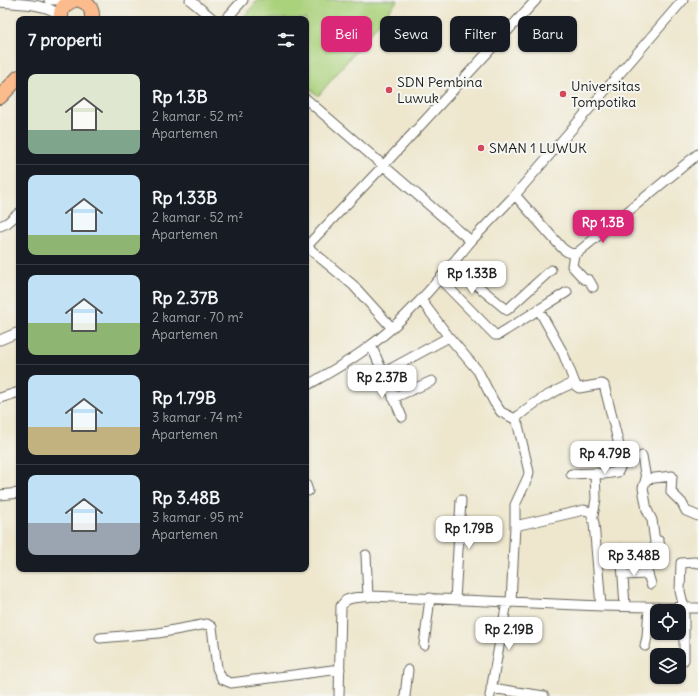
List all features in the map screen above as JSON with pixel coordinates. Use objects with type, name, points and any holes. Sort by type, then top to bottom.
[{"type":"highway","points":[[61,16],[63,7],[74,0]]},
{"type":"highway","points":[[79,0],[83,1],[90,7],[92,16]]},
{"type":"highway","points":[[93,16],[100,0]]},
{"type":"highway","points":[[0,97],[16,80]]},
{"type":"street","points":[[49,0],[74,0]]},
{"type":"street","points":[[190,0],[209,16]]},
{"type":"street","points":[[229,16],[243,0]]},
{"type":"street","points":[[309,243],[383,166],[536,0]]},
{"type":"street","points":[[309,384],[326,375],[371,345],[392,328],[421,300],[683,0]]},
{"type":"street","points":[[0,2],[47,7],[56,12],[59,16]]},
{"type":"street","points":[[309,102],[471,241]]},
{"type":"street","points":[[514,195],[562,248],[567,252],[574,254],[698,154]]},
{"type":"street","points":[[0,226],[7,223],[16,216]]},
{"type":"street","points":[[309,249],[352,285],[392,328]]},
{"type":"street","points":[[574,254],[572,266],[584,279],[589,280],[593,287]]},
{"type":"street","points":[[452,265],[507,310],[551,270]]},
{"type":"street","points":[[440,279],[497,335],[502,334],[568,292]]},
{"type":"street","points":[[421,300],[449,337],[478,371],[494,402],[501,412],[515,419],[518,425],[529,472],[516,505],[509,602],[490,692],[544,696]]},
{"type":"street","points":[[539,310],[563,353],[573,383],[579,388],[603,384],[621,450],[623,461],[618,472],[604,474],[571,474]]},
{"type":"street","points":[[0,340],[16,333]]},
{"type":"street","points":[[382,373],[449,337]]},
{"type":"street","points":[[371,345],[402,417]]},
{"type":"street","points":[[393,398],[432,381]]},
{"type":"street","points":[[515,419],[534,403],[573,383]]},
{"type":"street","points":[[0,398],[16,393]]},
{"type":"street","points":[[642,456],[646,479],[643,488],[646,510],[652,520],[655,542],[659,541],[661,558]]},
{"type":"street","points":[[595,473],[596,499],[593,516],[596,533],[601,606]]},
{"type":"street","points":[[646,479],[672,476],[671,492],[682,503],[686,511],[698,516]]},
{"type":"street","points":[[0,495],[16,493]]},
{"type":"street","points":[[455,600],[461,500]]},
{"type":"street","points":[[515,526],[584,510],[591,512],[593,516]]},
{"type":"street","points":[[621,549],[625,606]]},
{"type":"street","points":[[366,555],[368,597]]},
{"type":"street","points":[[683,604],[680,591],[681,563],[695,562],[698,564]]},
{"type":"street","points":[[623,575],[648,574],[651,584]]},
{"type":"street","points":[[338,696],[342,606],[346,600],[353,598],[430,598],[649,607],[645,646]]},
{"type":"street","points":[[424,645],[430,598]]},
{"type":"street","points":[[686,608],[698,608]]},
{"type":"street","points":[[100,638],[158,633],[207,624],[212,627],[217,668],[222,679],[231,684],[340,669]]},
{"type":"street","points":[[405,696],[408,670]]},
{"type":"green space","points":[[258,0],[398,0],[385,16],[380,16],[380,22],[372,31],[372,16],[321,16],[321,52],[355,52],[318,96],[309,88],[309,16],[245,16]]},
{"type":"place","name":"SDN Pembina Luwuk","points":[[389,90]]},
{"type":"place","name":"Universitas Tompotika","points":[[563,94]]},
{"type":"place","name":"SMAN 1 LUWUK","points":[[481,148]]}]
